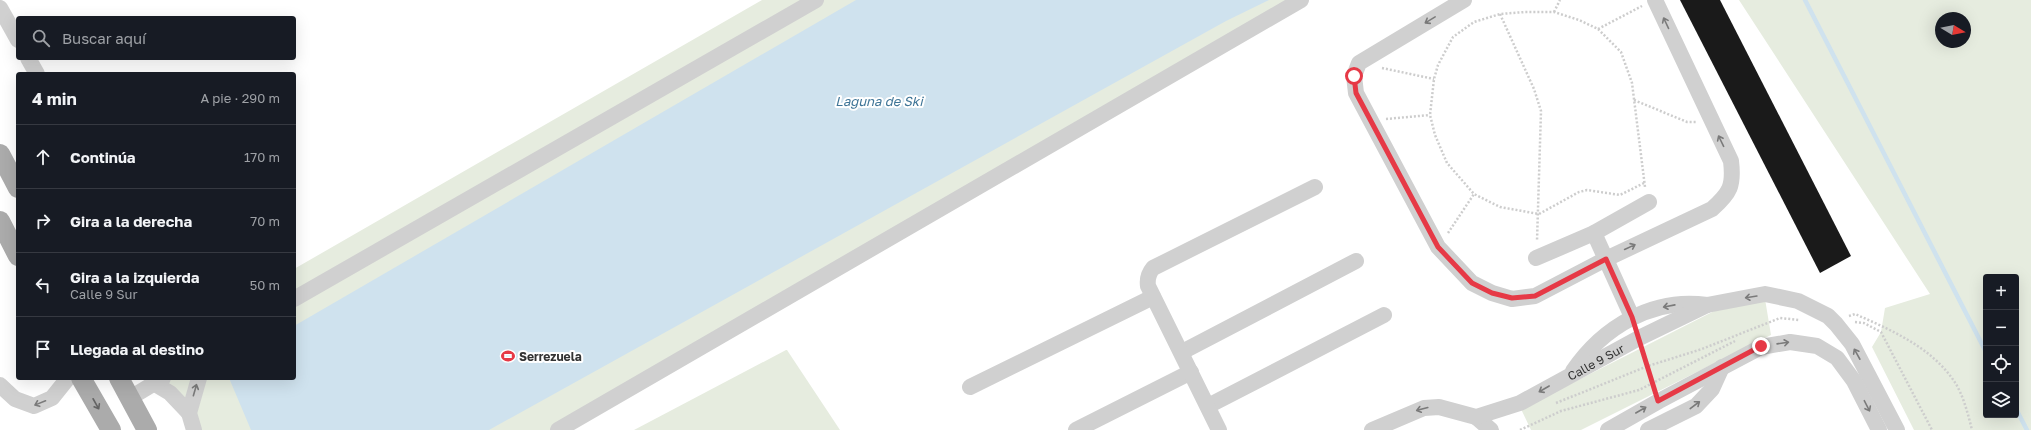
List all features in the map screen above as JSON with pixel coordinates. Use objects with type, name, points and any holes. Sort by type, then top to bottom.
[{"type":"main road","points":[[0,154],[16,184]]},
{"type":"main road","points":[[0,221],[16,252]]},
{"type":"main road","points":[[83,380],[111,430]]},
{"type":"main road","points":[[120,380],[147,430]]},
{"type":"street","points":[[296,298],[816,0]]},
{"type":"street","points":[[558,430],[1301,0]]},
{"type":"street","points":[[1464,0],[1358,63],[1354,76],[1356,93],[1438,247],[1472,283],[1492,293],[1512,298],[1535,296],[1606,259],[1712,209],[1726,196],[1733,178],[1731,161],[1651,2]]},
{"type":"street","points":[[0,8],[16,36]]},
{"type":"street","points":[[29,60],[36,72]]},
{"type":"street","points":[[1219,430],[1182,352],[1153,296],[1147,280],[1153,268],[1315,187]]},
{"type":"street","points":[[1536,258],[1594,233],[1649,202]]},
{"type":"street","points":[[1594,233],[1632,317]]},
{"type":"street","points":[[1182,352],[1356,261]]},
{"type":"street","name":"Calle 9 Sur","points":[[1476,417],[1520,403],[1639,338],[1708,305],[1764,294],[1798,301],[1828,316],[1852,344],[1897,430]]},
{"type":"street","points":[[970,387],[1153,296]]},
{"type":"street","points":[[1572,374],[1586,352],[1605,334],[1632,317],[1663,307],[1688,302],[1708,305]]},
{"type":"street","points":[[1208,406],[1384,315]]},
{"type":"street","points":[[1608,430],[1658,401],[1761,346],[1790,342],[1817,346],[1837,358],[1854,381],[1879,430]]},
{"type":"street","points":[[1649,430],[1696,406],[1712,389],[1722,367]]},
{"type":"street","points":[[1076,430],[1191,372]]},
{"type":"street","points":[[0,385],[15,399],[34,406],[52,398],[66,380]]},
{"type":"street","points":[[189,413],[198,380]]},
{"type":"street","points":[[130,398],[159,381],[189,413],[194,430]]},
{"type":"street","points":[[1372,430],[1424,408],[1439,407],[1476,417],[1491,430]]},
{"type":"path","points":[[1554,12],[1560,0]]},
{"type":"path","points":[[1598,29],[1651,2]]},
{"type":"path","points":[[1554,12],[1579,20],[1598,29],[1621,52],[1632,83],[1644,183],[1620,195],[1587,190],[1579,192],[1539,214],[1500,207],[1474,194],[1447,163],[1435,135],[1430,115],[1434,79],[1438,65],[1453,37],[1474,22],[1500,14],[1554,12]]},
{"type":"path","points":[[1500,14],[1534,89],[1541,111],[1539,214],[1536,258]]},
{"type":"path","points":[[1358,63],[1434,79]]},
{"type":"path","points":[[1634,100],[1687,122],[1696,122],[1710,117]]},
{"type":"path","points":[[1371,120],[1430,115]]},
{"type":"path","points":[[1438,247],[1474,194]]},
{"type":"path","points":[[1838,327],[1858,321],[1881,332],[1932,430]]},
{"type":"path","points":[[1639,338],[1658,401]]},
{"type":"path","points":[[1520,430],[1561,411],[1639,390],[1737,340]]},
{"type":"shaded area","name":"Laguna de Ski","points":[[762,0],[1288,0],[557,430],[190,430],[163,380],[296,380],[296,268]]},
{"type":"shaded area","points":[[1739,0],[2031,0],[2031,430],[1914,430],[1872,347],[1881,332],[1885,308],[1930,294]]},
{"type":"shaded area","points":[[1765,299],[1771,335],[1581,430],[1531,430],[1521,409],[1730,303]]},
{"type":"shaded area","points":[[786,350],[840,430],[634,430]]},
{"type":"water","name":"Laguna de Ski","points":[[856,0],[1269,0],[1226,21],[489,430],[251,430],[230,380],[296,380],[296,325]]},
{"type":"building","points":[[1680,0],[1720,0],[1851,256],[1820,273]]},
{"type":"waterway","points":[[1805,0],[1983,346]]},
{"type":"waterway","points":[[2019,415],[2027,430]]},
{"type":"place","name":"Serrezuela","points":[[508,356]]},
{"type":"route","points":[[1354,76],[1356,93],[1438,247],[1472,283],[1492,293],[1512,298],[1535,296],[1606,259],[1632,317],[1658,401],[1761,346]]}]
